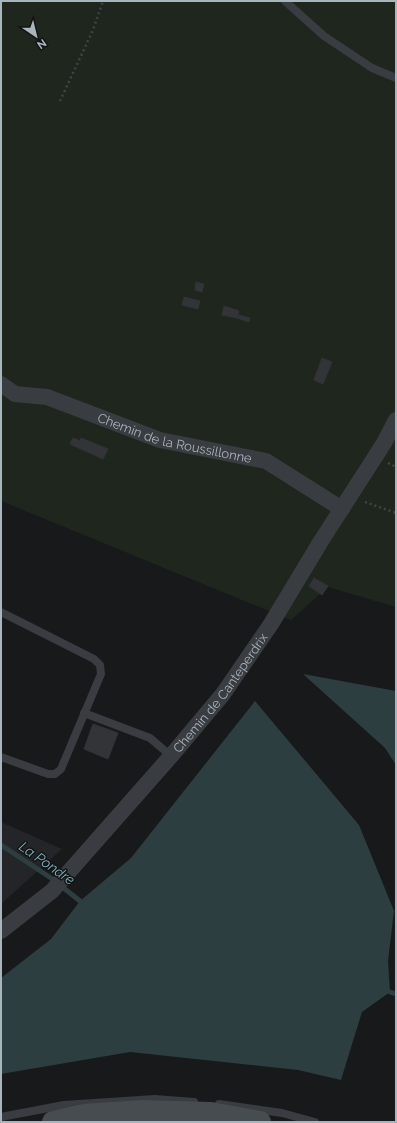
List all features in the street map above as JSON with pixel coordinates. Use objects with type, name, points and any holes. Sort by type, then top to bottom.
[{"type":"main road","points":[[53,1122],[84,1115],[142,1111],[211,1113],[260,1122]]},
{"type":"street","name":"Chemin de la Roussillonne","points":[[1,384],[15,394],[47,397],[160,440],[266,461],[346,503]]},
{"type":"street","name":"Chemin de Canteperdrix","points":[[1,931],[57,885],[172,756],[223,694],[271,624],[384,443],[396,420]]},
{"type":"lane","points":[[285,1],[324,36],[372,68],[396,78]]},
{"type":"lane","points":[[1,612],[94,658],[100,665],[101,674],[61,769],[55,774],[48,774],[1,757]]},
{"type":"lane","points":[[84,713],[150,738],[172,756]]},
{"type":"lane","points":[[1,1117],[64,1105],[155,1099],[209,1103],[282,1113],[315,1122]]},
{"type":"path","points":[[60,101],[93,30],[103,1]]},
{"type":"path","points":[[346,503],[396,513]]},
{"type":"shaded area","points":[[1,1],[396,1],[396,607],[328,587],[291,620],[1,501]]},
{"type":"shaded area","points":[[303,674],[396,691],[396,765],[385,748]]},
{"type":"shaded area","points":[[255,701],[359,825],[394,911],[388,961],[390,992],[362,1012],[341,1080],[298,1070],[130,1052],[1,1074],[1,978],[51,939],[80,901],[131,858]]},
{"type":"shaded area","points":[[1,822],[62,849],[1,904]]},
{"type":"building","points":[[196,282],[204,284],[202,292],[195,290]]},
{"type":"building","points":[[184,297],[200,301],[198,309],[182,305]]},
{"type":"building","points":[[224,306],[239,311],[237,318],[222,315]]},
{"type":"building","points":[[239,315],[250,318],[249,322],[237,318]]},
{"type":"building","points":[[322,358],[332,362],[323,384],[314,380]]},
{"type":"building","points":[[73,438],[80,441],[81,438],[108,449],[103,459],[70,444]]},
{"type":"building","points":[[314,578],[328,586],[322,595],[309,586]]},
{"type":"building","points":[[93,724],[118,733],[108,759],[84,749]]},
{"type":"waterway","name":"La Pondre","points":[[1,845],[51,878],[80,901]]},
{"type":"waterway","name":"La Pondre","points":[[390,992],[396,994]]}]
